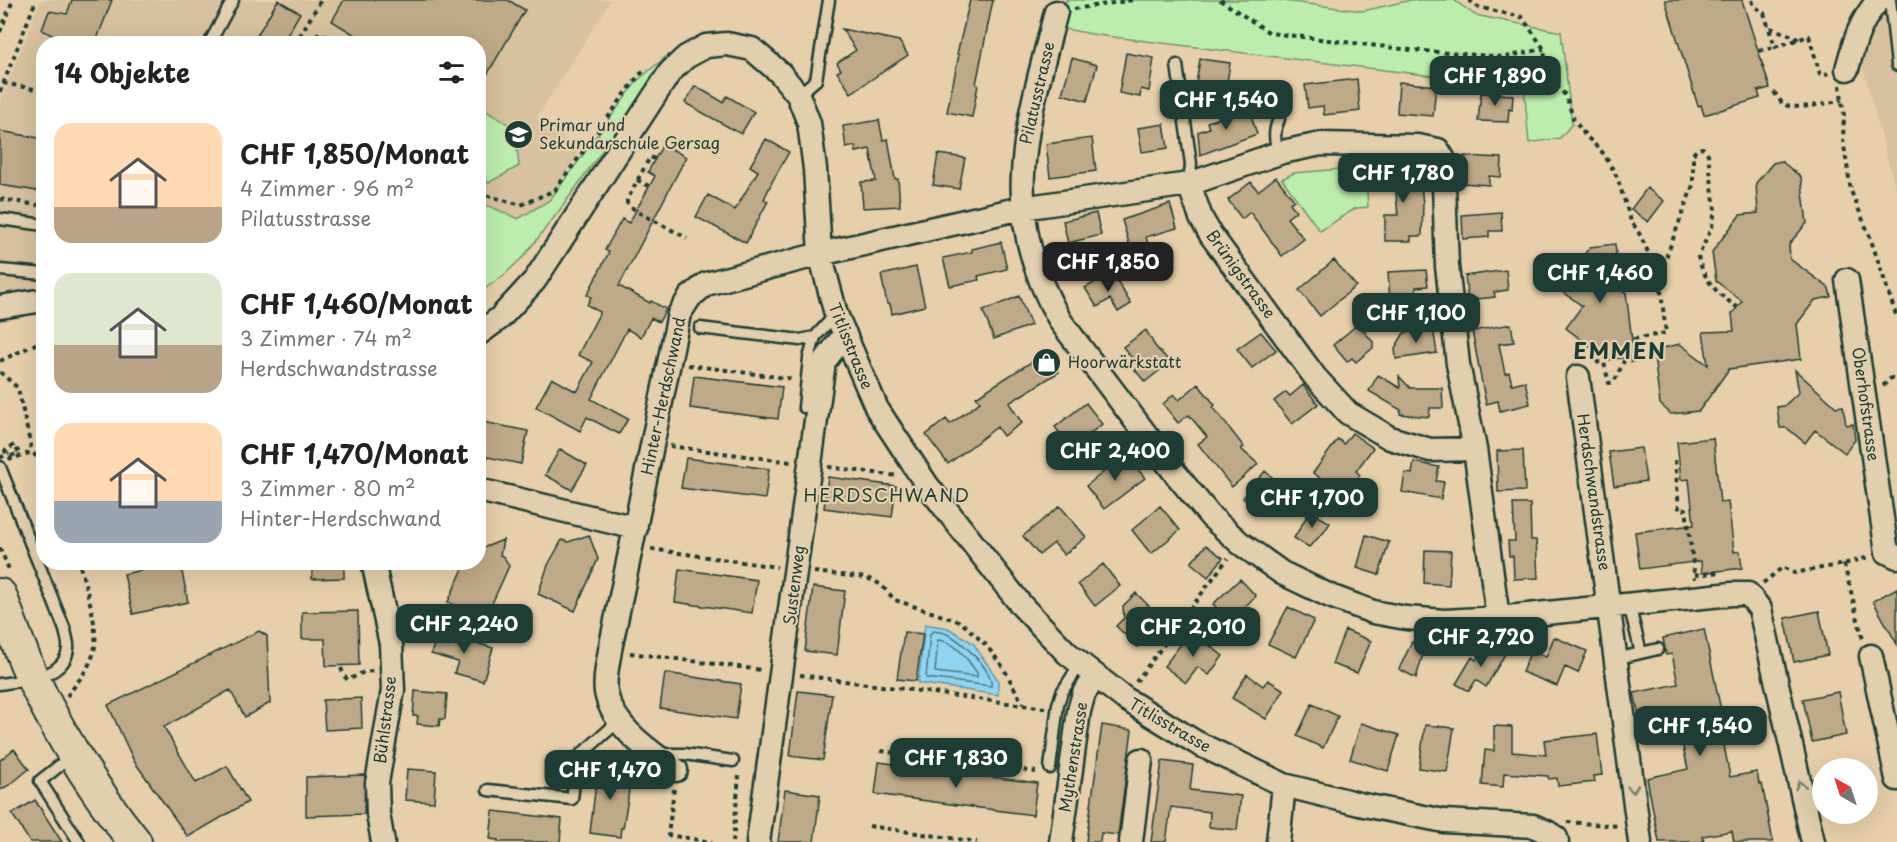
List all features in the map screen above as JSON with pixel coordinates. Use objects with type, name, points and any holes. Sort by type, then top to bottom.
[{"type":"street","points":[[1847,69],[1856,35],[1879,0]]},
{"type":"street","name":"Pilatusstrasse","points":[[1056,12],[1027,126],[1023,151],[1022,208],[1030,251],[1049,301],[1061,322],[1211,517],[1240,543],[1282,573],[1309,587],[1373,612],[1406,618],[1445,621],[1498,618],[1619,605]]},
{"type":"street","name":"Titlisstrasse","points":[[486,328],[500,318],[535,280],[670,72],[686,57],[706,46],[727,44],[752,49],[780,73],[798,95],[809,123],[815,169],[820,254],[840,324],[877,409],[927,485],[1022,606],[1067,653],[1124,698],[1197,743],[1284,785],[1359,804],[1442,820],[1533,826],[1552,837]]},
{"type":"street","points":[[820,254],[1022,208],[1189,184],[1278,153],[1321,144],[1418,146],[1438,150],[1443,158],[1447,266],[1458,364],[1475,449],[1498,618]]},
{"type":"street","name":"Brünigstrasse","points":[[1189,184],[1201,218],[1211,235],[1315,377],[1348,413],[1390,438],[1430,450],[1475,449]]},
{"type":"street","name":"Hinter-Herdschwand","points":[[675,776],[633,735],[612,710],[605,681],[610,650],[639,537],[679,314],[690,297],[706,284],[820,254]]},
{"type":"street","name":"Oberhofstrasse","points":[[1847,280],[1892,554]]},
{"type":"street","points":[[0,307],[36,301]]},
{"type":"street","name":"Sustenweg","points":[[758,842],[824,362],[840,324]]},
{"type":"street","name":"Herdschwandstrasse","points":[[1578,377],[1619,605],[1639,835]]},
{"type":"street","points":[[487,492],[639,537]]},
{"type":"street","name":"Bühlstrasse","points":[[375,570],[391,644],[393,690],[376,783],[383,842]]},
{"type":"street","points":[[1619,605],[1696,586],[1753,589],[1760,609],[1813,842]]},
{"type":"street","points":[[0,595],[34,680],[73,755],[128,840]]},
{"type":"street","points":[[1871,656],[1897,779]]},
{"type":"street","name":"Mythenstrasse","points":[[1061,842],[1060,773],[1084,693],[1088,670]]},
{"type":"street","points":[[1131,842],[1141,760]]},
{"type":"street","points":[[1278,842],[1284,785]]},
{"type":"lane","points":[[213,36],[233,0]]},
{"type":"lane","points":[[798,95],[816,80],[829,0]]},
{"type":"lane","points":[[1890,0],[1897,65]]},
{"type":"lane","points":[[1176,65],[1191,164],[1189,184]]},
{"type":"lane","points":[[1278,153],[1274,136],[1279,119]]},
{"type":"lane","points":[[0,219],[36,224]]},
{"type":"lane","points":[[0,270],[36,273]]},
{"type":"lane","points":[[700,328],[800,340],[815,337],[840,324]]},
{"type":"lane","points":[[804,407],[809,358],[815,337]]},
{"type":"lane","points":[[0,467],[36,557]]},
{"type":"lane","points":[[0,684],[34,680],[49,673],[64,660],[69,647],[65,630],[41,570]]},
{"type":"lane","points":[[1619,605],[1641,653]]},
{"type":"lane","points":[[1628,656],[1658,649]]},
{"type":"lane","points":[[488,790],[572,800],[577,758],[620,720]]},
{"type":"lane","points":[[653,754],[685,754],[733,760]]},
{"type":"lane","points":[[73,755],[40,781],[79,842]]},
{"type":"path","points":[[0,32],[13,0]]},
{"type":"path","points":[[0,92],[36,0]]},
{"type":"path","points":[[300,36],[321,0]]},
{"type":"path","points":[[1056,12],[1133,0]]},
{"type":"path","points":[[1220,0],[1270,33],[1411,50],[1505,57],[1544,49]]},
{"type":"path","points":[[1469,0],[1478,7],[1522,17],[1544,49],[1546,75],[1566,96],[1574,120],[1604,154],[1617,177],[1631,221],[1659,274],[1666,333],[1634,339],[1636,360],[1624,361],[1614,382],[1609,383],[1604,363],[1598,362],[1578,377]]},
{"type":"path","points":[[1752,0],[1754,6],[1764,14],[1775,47]]},
{"type":"path","points":[[1769,27],[1796,37],[1798,40]]},
{"type":"path","points":[[1759,51],[1809,36],[1820,74],[1847,69]]},
{"type":"path","points":[[3,83],[36,89]]},
{"type":"path","points":[[1774,92],[1783,104],[1790,106],[1842,102],[1843,139],[1851,191],[1870,237],[1897,318]]},
{"type":"path","points":[[1659,274],[1693,185],[1694,154],[1697,149],[1703,148],[1708,154],[1715,210],[1712,227],[1698,257],[1703,274],[1722,297],[1737,307]]},
{"type":"path","points":[[655,159],[650,157],[627,200],[628,205],[687,238]]},
{"type":"path","points":[[638,180],[649,186]]},
{"type":"path","points":[[0,199],[36,205]]},
{"type":"path","points":[[669,362],[796,380],[800,340]]},
{"type":"path","points":[[0,361],[36,344]]},
{"type":"path","points":[[0,372],[18,388],[32,452],[36,456]]},
{"type":"path","points":[[0,458],[9,453],[12,457],[19,453],[14,445],[5,451],[11,459],[32,452]]},
{"type":"path","points":[[1675,460],[1679,510],[1686,509],[1696,586],[1720,572]]},
{"type":"path","points":[[639,537],[796,570],[867,578],[880,584],[895,600],[961,622],[986,645],[1003,668],[1023,704]]},
{"type":"path","points":[[1124,698],[1240,543]]},
{"type":"path","points":[[1753,589],[1783,567],[1794,573],[1892,554]]},
{"type":"path","points":[[1844,564],[1865,648],[1871,656]]},
{"type":"path","points":[[63,701],[85,672],[94,652],[96,636],[81,570]]},
{"type":"path","points":[[620,651],[1048,709]]},
{"type":"path","points":[[341,668],[348,680],[364,672],[379,672]]},
{"type":"path","points":[[881,751],[1060,773]]},
{"type":"path","points":[[667,842],[675,776]]},
{"type":"path","points":[[733,842],[739,776]]},
{"type":"path","points":[[1552,837],[1562,821],[1639,835]]},
{"type":"path","points":[[869,826],[978,842]]},
{"type":"path","points":[[668,835],[712,842]]},
{"type":"shaded area","name":"Primar und Sekundarschule Gersag","points":[[41,0],[611,0],[536,119],[580,149],[550,200],[518,219],[486,206],[486,36],[36,36],[36,291],[0,295],[0,103]]},
{"type":"shaded area","points":[[1887,0],[1897,0],[1897,194],[1860,57]]},
{"type":"green space","points":[[1066,0],[1275,0],[1363,11],[1411,0],[1454,0],[1475,15],[1561,32],[1572,124],[1560,138],[1529,143],[1524,87],[1097,35],[1060,28]]},
{"type":"green space","points":[[668,55],[669,57],[559,211],[524,256],[486,288],[486,206],[518,219],[550,200],[637,81]]},
{"type":"green space","points":[[486,111],[515,128],[519,166],[488,183],[486,179]]},
{"type":"green space","points":[[1365,167],[1368,207],[1356,208],[1320,231],[1282,179],[1294,173]]},
{"type":"water","points":[[925,624],[948,628],[973,643],[998,680],[998,695],[918,683]]},
{"type":"building","points":[[72,0],[112,0],[98,36],[54,36],[42,30],[49,11],[67,14]]},
{"type":"building","points":[[278,0],[300,13],[287,36],[257,36]]},
{"type":"building","points":[[344,0],[508,0],[525,10],[486,76],[486,36],[357,36],[332,21]]},
{"type":"building","points":[[970,0],[993,0],[976,84],[978,85],[972,117],[947,112],[959,55],[957,54]]},
{"type":"building","points":[[1665,0],[1742,0],[1770,88],[1758,91],[1760,98],[1704,115],[1701,105],[1698,106]]},
{"type":"building","points":[[842,29],[899,41],[908,55],[851,93],[837,72],[841,70],[837,63],[856,50]]},
{"type":"building","points":[[1126,53],[1154,58],[1149,91],[1141,89],[1140,97],[1119,93]]},
{"type":"building","points":[[1072,58],[1097,65],[1087,101],[1062,94]]},
{"type":"building","points":[[1200,59],[1230,63],[1226,89],[1196,84]]},
{"type":"building","points":[[1357,79],[1360,111],[1324,115],[1323,106],[1308,108],[1305,85]]},
{"type":"building","points":[[1399,82],[1436,86],[1433,116],[1397,113]]},
{"type":"building","points":[[695,86],[723,102],[727,96],[754,112],[741,134],[685,103]]},
{"type":"building","points":[[1481,93],[1513,95],[1508,122],[1478,121]]},
{"type":"building","points":[[1249,109],[1257,134],[1200,155],[1198,132],[1209,128],[1207,122]]},
{"type":"building","points":[[879,120],[883,140],[888,139],[895,179],[898,179],[900,206],[863,208],[861,182],[876,181],[870,149],[856,152],[855,146],[846,148],[843,126]]},
{"type":"building","points":[[1164,124],[1168,148],[1142,152],[1138,128]]},
{"type":"building","points":[[0,131],[36,138],[36,191],[0,185]]},
{"type":"building","points":[[1092,138],[1096,171],[1050,177],[1046,144]]},
{"type":"building","points":[[766,139],[789,152],[764,199],[768,201],[746,243],[696,217],[708,195],[735,210],[758,171],[750,166]]},
{"type":"building","points":[[663,144],[686,157],[619,286],[666,309],[659,322],[651,318],[641,337],[627,329],[591,399],[628,419],[619,434],[587,417],[580,431],[536,407],[552,378],[577,392],[593,362],[578,355],[600,312],[587,305],[591,297],[587,295],[609,252],[605,250],[622,219],[629,223],[655,176],[648,172]]},
{"type":"building","points":[[938,154],[965,158],[959,189],[933,185]]},
{"type":"building","points":[[1464,156],[1502,158],[1501,177],[1489,176],[1489,185],[1462,183]]},
{"type":"building","points":[[1404,161],[1406,178],[1420,177],[1423,203],[1422,236],[1411,236],[1411,241],[1385,241],[1385,215],[1398,215],[1395,182],[1380,183],[1379,164]]},
{"type":"building","points":[[1781,161],[1801,177],[1807,223],[1789,244],[1790,259],[1829,288],[1831,297],[1815,300],[1797,324],[1801,359],[1729,369],[1699,411],[1671,414],[1660,404],[1654,356],[1659,349],[1680,344],[1708,365],[1703,332],[1734,331],[1732,314],[1742,301],[1716,281],[1712,252],[1740,215],[1758,213],[1756,183],[1773,163]]},
{"type":"building","points":[[1276,177],[1294,200],[1290,203],[1296,211],[1287,218],[1304,239],[1282,256],[1250,212],[1242,219],[1228,200],[1251,182],[1258,191]]},
{"type":"building","points":[[1647,188],[1664,201],[1648,222],[1631,209]]},
{"type":"building","points":[[1170,204],[1177,228],[1146,237],[1149,248],[1132,253],[1122,220]]},
{"type":"building","points":[[1501,212],[1502,231],[1489,231],[1489,237],[1463,239],[1462,215]]},
{"type":"building","points":[[1096,213],[1101,235],[1068,243],[1063,221]]},
{"type":"building","points":[[1001,242],[1007,269],[978,276],[979,280],[950,286],[943,258],[972,252],[972,249]]},
{"type":"building","points":[[1615,244],[1620,288],[1626,293],[1634,356],[1608,360],[1566,328],[1582,306],[1558,288],[1590,247]]},
{"type":"building","points":[[1334,260],[1356,286],[1320,316],[1299,290]]},
{"type":"building","points":[[916,267],[925,306],[892,314],[890,304],[887,304],[881,275]]},
{"type":"building","points":[[1426,270],[1428,286],[1416,287],[1417,299],[1390,300],[1388,272]]},
{"type":"building","points":[[1506,270],[1508,290],[1494,292],[1495,297],[1468,300],[1465,276]]},
{"type":"building","points":[[1112,272],[1131,304],[1118,312],[1110,299],[1097,307],[1085,288]]},
{"type":"building","points":[[1019,296],[1031,325],[994,339],[983,311]]},
{"type":"building","points":[[1358,324],[1373,342],[1373,348],[1356,362],[1352,358],[1347,362],[1333,345]]},
{"type":"building","points":[[1511,324],[1514,342],[1499,344],[1505,374],[1509,372],[1512,384],[1525,381],[1530,404],[1500,411],[1498,401],[1486,404],[1472,331]]},
{"type":"building","points":[[1433,328],[1437,353],[1396,359],[1395,348],[1404,333]]},
{"type":"building","points":[[1146,330],[1155,346],[1167,359],[1157,367],[1160,370],[1145,382],[1135,370],[1139,367],[1123,347]]},
{"type":"building","points":[[1261,332],[1276,350],[1252,368],[1237,349]]},
{"type":"building","points":[[1047,352],[1059,372],[1009,403],[1022,423],[1003,436],[997,427],[948,464],[926,435],[946,419],[950,424],[980,402],[976,397]]},
{"type":"building","points":[[1795,370],[1836,407],[1843,406],[1846,425],[1853,424],[1855,440],[1845,453],[1815,430],[1805,443],[1787,428],[1780,428],[1777,407],[1784,406],[1799,392]]},
{"type":"building","points":[[1378,375],[1400,388],[1399,376],[1410,388],[1442,388],[1443,408],[1430,408],[1429,417],[1400,414],[1401,410],[1369,391]]},
{"type":"building","points":[[694,376],[782,387],[778,419],[690,408]]},
{"type":"building","points":[[1198,384],[1244,447],[1241,449],[1258,464],[1232,487],[1198,444],[1207,437],[1189,415],[1178,423],[1163,404],[1174,394],[1179,400]]},
{"type":"building","points":[[1303,385],[1318,404],[1292,424],[1274,401],[1286,392],[1290,396]]},
{"type":"building","points":[[1086,403],[1102,424],[1071,448],[1055,427]]},
{"type":"building","points":[[486,423],[528,431],[521,464],[486,457]]},
{"type":"building","points":[[1352,433],[1373,448],[1356,471],[1360,475],[1345,495],[1313,473],[1338,439],[1344,444]]},
{"type":"building","points":[[1713,438],[1720,503],[1728,502],[1734,552],[1740,551],[1742,568],[1702,573],[1701,561],[1640,569],[1635,532],[1694,525],[1689,479],[1681,480],[1677,442]]},
{"type":"building","points":[[1641,448],[1646,481],[1614,486],[1609,452]]},
{"type":"building","points":[[560,449],[587,465],[572,490],[545,475]]},
{"type":"building","points":[[1523,450],[1525,491],[1498,492],[1497,451]]},
{"type":"building","points":[[1126,454],[1145,478],[1104,509],[1086,486]]},
{"type":"building","points":[[686,458],[769,469],[765,499],[681,488]]},
{"type":"building","points":[[1414,462],[1439,467],[1436,481],[1444,482],[1441,499],[1402,492],[1405,473],[1412,474]]},
{"type":"building","points":[[1265,471],[1280,484],[1256,510],[1243,498]]},
{"type":"building","points":[[828,477],[896,486],[892,517],[824,508]]},
{"type":"building","points":[[1513,504],[1530,504],[1531,540],[1536,540],[1538,578],[1514,579],[1513,556],[1509,556],[1508,541],[1515,541]]},
{"type":"building","points":[[1060,506],[1086,537],[1064,555],[1054,543],[1039,555],[1023,536]]},
{"type":"building","points":[[1160,506],[1180,530],[1151,554],[1132,530]]},
{"type":"building","points":[[1310,511],[1330,523],[1309,547],[1294,538]]},
{"type":"building","points":[[589,535],[598,559],[575,611],[538,594],[548,565],[562,540],[568,542]]},
{"type":"building","points":[[1366,535],[1389,542],[1379,575],[1357,568]]},
{"type":"building","points":[[503,540],[500,555],[504,557],[509,566],[485,619],[448,602],[462,570],[486,570],[486,547]]},
{"type":"building","points":[[1206,545],[1223,558],[1208,577],[1191,563]]},
{"type":"building","points":[[1425,550],[1451,551],[1449,585],[1424,583]]},
{"type":"building","points":[[1103,564],[1120,586],[1095,606],[1078,584]]},
{"type":"building","points":[[679,569],[757,580],[752,613],[675,602]]},
{"type":"building","points":[[143,570],[182,570],[188,602],[133,614],[124,574]]},
{"type":"building","points":[[312,570],[344,570],[344,578],[312,579]]},
{"type":"building","points":[[1240,579],[1256,596],[1229,622],[1213,604]]},
{"type":"building","points":[[813,587],[845,591],[837,655],[805,651]]},
{"type":"building","points":[[1897,588],[1897,644],[1873,601]]},
{"type":"building","points":[[1136,593],[1157,614],[1159,634],[1149,636],[1138,647],[1116,626],[1124,618],[1123,606]]},
{"type":"building","points":[[1288,607],[1314,620],[1296,657],[1268,644]]},
{"type":"building","points":[[358,611],[359,665],[326,666],[325,639],[302,639],[302,612]]},
{"type":"building","points":[[1819,611],[1828,655],[1794,662],[1785,618]]},
{"type":"building","points":[[1704,629],[1727,739],[1723,740],[1730,777],[1757,772],[1759,784],[1762,784],[1773,842],[1734,842],[1732,831],[1702,836],[1704,842],[1659,842],[1647,778],[1688,769],[1676,716],[1641,724],[1634,693],[1678,684],[1672,654],[1666,655],[1663,638]]},
{"type":"building","points":[[1345,630],[1371,641],[1357,673],[1332,664]]},
{"type":"building","points":[[259,631],[267,636],[270,703],[245,717],[230,690],[164,727],[196,783],[227,766],[248,802],[188,837],[134,761],[108,705]]},
{"type":"building","points":[[438,631],[493,648],[483,681],[454,673],[458,662],[431,654]]},
{"type":"building","points":[[1191,631],[1223,656],[1209,675],[1198,667],[1186,683],[1164,666]]},
{"type":"building","points":[[904,632],[923,634],[916,681],[897,679]]},
{"type":"building","points":[[1554,637],[1587,651],[1578,673],[1565,667],[1557,686],[1522,672],[1531,651],[1546,657]]},
{"type":"building","points":[[1412,642],[1425,648],[1416,678],[1399,669]]},
{"type":"building","points":[[1486,643],[1505,654],[1486,687],[1476,680],[1469,691],[1456,684],[1472,657],[1476,660]]},
{"type":"building","points":[[665,673],[741,684],[736,719],[660,708]]},
{"type":"building","points":[[1247,674],[1263,686],[1268,680],[1284,690],[1266,719],[1232,698]]},
{"type":"building","points":[[415,691],[447,694],[445,719],[440,719],[439,726],[417,724],[418,716],[413,716]]},
{"type":"building","points":[[798,691],[832,695],[823,760],[790,756]]},
{"type":"building","points":[[1838,692],[1846,735],[1812,742],[1803,699]]},
{"type":"building","points":[[361,698],[362,728],[325,730],[323,700]]},
{"type":"building","points":[[1312,704],[1338,716],[1323,748],[1297,736]]},
{"type":"building","points":[[1361,723],[1399,735],[1388,771],[1350,759]]},
{"type":"building","points":[[1102,725],[1132,730],[1118,835],[1101,833],[1100,842],[1086,842]]},
{"type":"building","points":[[1425,725],[1454,728],[1447,772],[1419,768]]},
{"type":"building","points":[[1494,726],[1512,727],[1512,752],[1546,755],[1544,740],[1597,734],[1602,775],[1594,776],[1595,782],[1558,786],[1557,778],[1504,773],[1503,787],[1482,785],[1485,750],[1494,751]]},
{"type":"building","points":[[14,749],[29,769],[0,790],[0,760]]},
{"type":"building","points":[[1162,761],[1193,765],[1190,790],[1241,796],[1237,830],[1209,827],[1210,812],[1171,807],[1166,842],[1151,842]]},
{"type":"building","points":[[879,762],[1037,783],[1033,815],[875,794]]},
{"type":"building","points":[[598,766],[627,769],[626,778],[630,778],[620,837],[590,833]]},
{"type":"building","points":[[407,769],[436,771],[434,802],[405,800]]},
{"type":"building","points":[[365,775],[364,814],[306,816],[306,777]]},
{"type":"building","points":[[785,790],[820,795],[814,842],[778,842]]},
{"type":"building","points":[[35,800],[62,842],[30,842],[12,814]]},
{"type":"building","points":[[493,811],[562,819],[560,842],[498,842],[498,840],[490,839]]},
{"type":"place","name":"Primar und Sekundarschule Gersag","points":[[518,134]]},
{"type":"place","name":"Hoorwärkstatt","points":[[1047,362]]},
{"type":"district","name":"EMMEN","points":[[1620,351]]},
{"type":"district","name":"HERDSCHWAND","points":[[887,496]]}]
